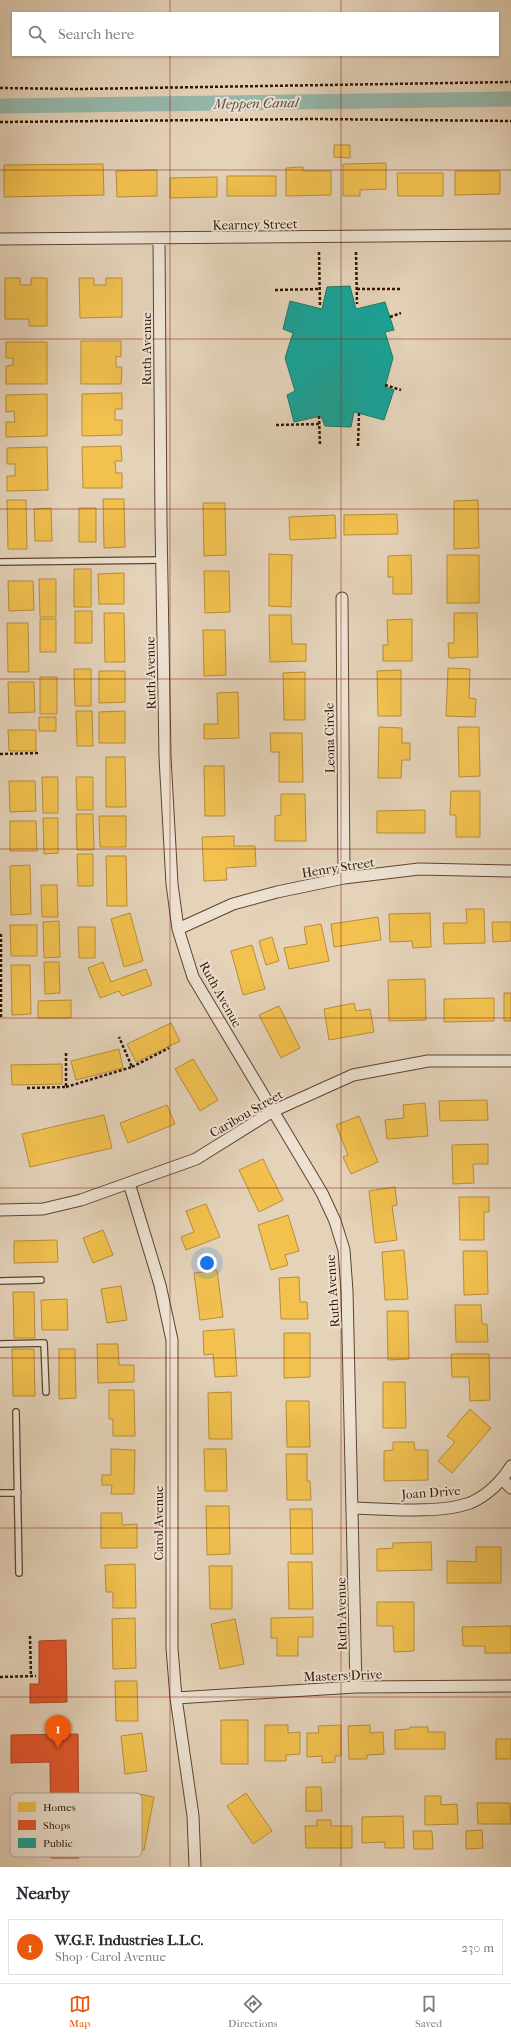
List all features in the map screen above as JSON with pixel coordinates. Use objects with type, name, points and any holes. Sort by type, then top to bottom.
[{"type":"street","name":"Kearney Street","points":[[0,239],[159,239],[511,235]]},
{"type":"street","name":"Ruth Avenue","points":[[159,239],[165,757],[172,884],[178,929],[193,977],[322,1193],[335,1222],[344,1250],[348,1292],[356,1687]]},
{"type":"street","name":"Leona Circle","points":[[342,598],[344,878]]},
{"type":"street","name":"Henry Street","points":[[178,929],[233,904],[277,892],[344,878],[419,869],[511,872]]},
{"type":"street","name":"Caribou Street","points":[[0,1210],[43,1209],[81,1200],[196,1159],[273,1110],[352,1075],[428,1061],[511,1061]]},
{"type":"street","name":"Carol Avenue","points":[[129,1183],[160,1285],[172,1340],[172,1648],[176,1698],[193,1816],[195,1867]]},
{"type":"street","name":"Joan Drive","points":[[353,1508],[424,1509],[455,1506],[471,1502],[489,1492],[502,1479],[511,1466]]},
{"type":"street","points":[[502,1479],[511,1488]]},
{"type":"street","name":"Masters Drive","points":[[176,1698],[356,1687],[511,1686]]},
{"type":"lane","points":[[0,562],[162,560]]},
{"type":"lane","points":[[0,1281],[41,1280]]},
{"type":"lane","points":[[0,1344],[44,1343],[46,1392]]},
{"type":"lane","points":[[16,1412],[20,1573]]},
{"type":"lane","points":[[0,1493],[18,1493]]},
{"type":"path","points":[[0,88],[511,82]]},
{"type":"path","points":[[0,122],[316,119],[511,121]]},
{"type":"path","points":[[319,252],[320,306]]},
{"type":"path","points":[[356,252],[357,304]]},
{"type":"path","points":[[357,288],[400,289]]},
{"type":"path","points":[[276,290],[320,289]]},
{"type":"path","points":[[390,317],[401,313]]},
{"type":"path","points":[[385,385],[401,390]]},
{"type":"path","points":[[358,446],[359,413]]},
{"type":"path","points":[[319,416],[320,446]]},
{"type":"path","points":[[276,425],[320,424]]},
{"type":"path","points":[[0,754],[40,753]]},
{"type":"path","points":[[0,935],[2,1018]]},
{"type":"path","points":[[119,1037],[132,1067]]},
{"type":"path","points":[[27,1088],[66,1087],[132,1067],[169,1048]]},
{"type":"path","points":[[66,1052],[66,1087]]},
{"type":"path","points":[[30,1636],[31,1677]]},
{"type":"path","points":[[0,1677],[36,1676]]},
{"type":"building: Homes","points":[[334,145],[350,145],[350,158],[334,157]]},
{"type":"building: Homes","points":[[386,163],[386,189],[360,190],[360,196],[343,196],[343,164]]},
{"type":"building: Homes","points":[[103,164],[104,195],[4,197],[4,165]]},
{"type":"building: Homes","points":[[303,167],[303,171],[331,171],[331,195],[286,196],[286,168]]},
{"type":"building: Homes","points":[[157,170],[157,196],[117,197],[116,171]]},
{"type":"building: Homes","points":[[455,171],[500,171],[500,194],[455,195]]},
{"type":"building: Homes","points":[[397,173],[443,173],[443,196],[398,196]]},
{"type":"building: Homes","points":[[227,176],[276,176],[276,196],[227,196]]},
{"type":"building: Homes","points":[[217,177],[217,197],[170,198],[170,178]]},
{"type":"building: Homes","points":[[5,278],[20,278],[20,285],[31,285],[31,278],[47,278],[47,326],[29,326],[29,319],[5,319]]},
{"type":"building: Homes","points":[[79,278],[94,278],[94,285],[106,285],[106,278],[122,278],[122,317],[80,318]]},
{"type":"building: Homes","points":[[81,341],[121,341],[121,357],[116,356],[116,367],[122,367],[121,384],[81,384]]},
{"type":"building: Homes","points":[[6,342],[47,342],[47,384],[6,384],[6,366],[13,365],[13,358],[6,358]]},
{"type":"building: Homes","points":[[122,393],[122,409],[115,409],[115,420],[122,420],[122,435],[82,436],[82,394]]},
{"type":"building: Homes","points":[[47,394],[47,436],[6,437],[6,422],[15,422],[14,411],[6,412],[6,395]]},
{"type":"building: Homes","points":[[121,446],[122,461],[115,461],[116,473],[122,473],[122,488],[83,488],[82,447]]},
{"type":"building: Homes","points":[[47,447],[48,490],[7,491],[7,476],[15,476],[15,464],[7,464],[7,448]]},
{"type":"building: Homes","points":[[103,499],[124,499],[125,547],[104,548]]},
{"type":"building: Homes","points":[[7,500],[26,500],[27,549],[8,549]]},
{"type":"building: Homes","points":[[478,500],[479,548],[454,549],[454,501]]},
{"type":"building: Homes","points":[[203,503],[225,503],[226,555],[204,556]]},
{"type":"building: Homes","points":[[51,508],[52,541],[35,541],[34,509]]},
{"type":"building: Homes","points":[[79,508],[96,508],[96,542],[79,542]]},
{"type":"building: Homes","points":[[397,514],[398,534],[344,535],[344,515]]},
{"type":"building: Homes","points":[[335,515],[336,538],[290,540],[289,517]]},
{"type":"building: Homes","points":[[269,554],[292,555],[291,607],[269,606]]},
{"type":"building: Homes","points":[[411,555],[412,594],[393,594],[393,577],[388,577],[388,556]]},
{"type":"building: Homes","points":[[447,555],[479,555],[479,603],[447,603]]},
{"type":"building: Homes","points":[[74,569],[91,569],[91,607],[74,607]]},
{"type":"building: Homes","points":[[204,571],[229,571],[230,612],[205,613]]},
{"type":"building: Homes","points":[[124,573],[124,604],[99,604],[98,574]]},
{"type":"building: Homes","points":[[39,579],[56,579],[56,617],[40,617]]},
{"type":"building: Homes","points":[[8,581],[33,581],[34,610],[9,611]]},
{"type":"building: Homes","points":[[75,611],[92,611],[92,643],[75,643]]},
{"type":"building: Homes","points":[[104,613],[124,613],[125,662],[105,662]]},
{"type":"building: Homes","points":[[454,613],[477,613],[478,657],[449,658],[448,643],[454,643]]},
{"type":"building: Homes","points":[[269,615],[291,615],[292,644],[306,644],[306,661],[270,662]]},
{"type":"building: Homes","points":[[40,619],[56,619],[56,652],[40,652]]},
{"type":"building: Homes","points":[[412,619],[412,661],[383,661],[383,645],[388,645],[387,620]]},
{"type":"building: Homes","points":[[7,623],[28,623],[29,672],[8,672]]},
{"type":"building: Homes","points":[[203,630],[225,630],[226,675],[204,676]]},
{"type":"building: Homes","points":[[448,668],[470,669],[469,698],[476,699],[475,717],[446,716]]},
{"type":"building: Homes","points":[[74,669],[91,669],[91,706],[75,706]]},
{"type":"building: Homes","points":[[401,670],[401,716],[378,716],[377,671]]},
{"type":"building: Homes","points":[[99,671],[125,671],[125,702],[99,703]]},
{"type":"building: Homes","points":[[305,672],[305,720],[284,720],[283,673]]},
{"type":"building: Homes","points":[[40,677],[57,677],[57,714],[40,714]]},
{"type":"building: Homes","points":[[8,682],[34,682],[35,712],[9,713]]},
{"type":"building: Homes","points":[[238,692],[239,738],[204,739],[204,724],[218,724],[217,693]]},
{"type":"building: Homes","points":[[76,711],[92,711],[93,746],[77,746]]},
{"type":"building: Homes","points":[[125,711],[125,743],[99,743],[99,712]]},
{"type":"building: Homes","points":[[39,717],[56,717],[56,731],[39,731]]},
{"type":"building: Homes","points":[[379,727],[402,728],[402,743],[410,743],[410,760],[402,760],[401,778],[378,778]]},
{"type":"building: Homes","points":[[458,727],[479,727],[480,776],[459,777]]},
{"type":"building: Homes","points":[[8,730],[36,730],[36,751],[9,751]]},
{"type":"building: Homes","points":[[270,733],[302,733],[303,782],[279,782],[279,752],[271,752]]},
{"type":"building: Homes","points":[[106,757],[125,757],[126,807],[106,807]]},
{"type":"building: Homes","points":[[204,766],[224,766],[225,816],[205,816]]},
{"type":"building: Homes","points":[[42,777],[58,777],[58,813],[43,813]]},
{"type":"building: Homes","points":[[76,777],[93,777],[93,810],[77,810]]},
{"type":"building: Homes","points":[[9,781],[35,781],[36,811],[10,812]]},
{"type":"building: Homes","points":[[451,791],[480,791],[480,837],[456,837],[456,815],[450,815]]},
{"type":"building: Homes","points":[[281,794],[305,794],[306,841],[275,841],[275,816],[281,815]]},
{"type":"building: Homes","points":[[425,810],[425,833],[377,833],[377,811]]},
{"type":"building: Homes","points":[[76,814],[93,814],[94,850],[77,850]]},
{"type":"building: Homes","points":[[99,816],[126,816],[126,847],[100,847]]},
{"type":"building: Homes","points":[[43,818],[58,818],[58,853],[44,854]]},
{"type":"building: Homes","points":[[10,821],[36,821],[37,851],[10,851]]},
{"type":"building: Homes","points":[[234,836],[234,846],[255,846],[256,866],[226,868],[227,880],[204,881],[202,837]]},
{"type":"building: Homes","points":[[77,854],[93,854],[93,886],[78,886]]},
{"type":"building: Homes","points":[[106,856],[126,856],[127,906],[107,906]]},
{"type":"building: Homes","points":[[30,865],[31,914],[11,915],[10,866]]},
{"type":"building: Homes","points":[[41,885],[57,885],[58,917],[42,917]]},
{"type":"building: Homes","points":[[466,909],[484,909],[485,943],[444,944],[443,923],[467,923]]},
{"type":"building: Homes","points":[[130,913],[143,961],[124,967],[111,919]]},
{"type":"building: Homes","points":[[430,913],[431,947],[413,948],[412,941],[390,942],[389,914]]},
{"type":"building: Homes","points":[[378,917],[381,940],[334,947],[331,924]]},
{"type":"building: Homes","points":[[59,921],[60,957],[44,958],[43,922]]},
{"type":"building: Homes","points":[[492,922],[511,922],[511,941],[493,942]]},
{"type":"building: Homes","points":[[321,924],[329,961],[289,969],[284,948],[307,944],[304,927]]},
{"type":"building: Homes","points":[[10,925],[37,925],[37,956],[11,956]]},
{"type":"building: Homes","points":[[78,927],[95,927],[95,958],[79,958]]},
{"type":"building: Homes","points":[[272,937],[279,961],[266,965],[259,941]]},
{"type":"building: Homes","points":[[252,945],[265,989],[243,995],[231,951]]},
{"type":"building: Homes","points":[[44,962],[59,962],[60,993],[45,994]]},
{"type":"building: Homes","points":[[103,962],[111,982],[146,969],[152,985],[122,996],[119,991],[100,998],[88,968]]},
{"type":"building: Homes","points":[[11,965],[30,965],[31,1014],[12,1015]]},
{"type":"building: Homes","points":[[425,979],[426,1020],[389,1021],[388,980]]},
{"type":"building: Homes","points":[[504,993],[511,993],[511,1021],[504,1021]]},
{"type":"building: Homes","points":[[494,998],[494,1021],[444,1022],[444,999]]},
{"type":"building: Homes","points":[[71,1000],[71,1018],[38,1018],[38,1001]]},
{"type":"building: Homes","points":[[354,1003],[356,1011],[370,1009],[374,1032],[329,1040],[324,1009]]},
{"type":"building: Homes","points":[[279,1006],[300,1048],[281,1058],[259,1015]]},
{"type":"building: Homes","points":[[171,1023],[180,1041],[136,1062],[127,1044]]},
{"type":"building: Homes","points":[[119,1049],[123,1068],[76,1080],[71,1061]]},
{"type":"building: Homes","points":[[193,1059],[218,1100],[200,1111],[175,1069]]},
{"type":"building: Homes","points":[[62,1064],[62,1084],[12,1085],[11,1065]]},
{"type":"building: Homes","points":[[487,1100],[488,1120],[440,1121],[439,1101]]},
{"type":"building: Homes","points":[[425,1103],[428,1136],[387,1139],[385,1120],[404,1118],[403,1105]]},
{"type":"building: Homes","points":[[167,1105],[175,1124],[128,1143],[120,1123]]},
{"type":"building: Homes","points":[[104,1115],[112,1148],[30,1167],[22,1134]]},
{"type":"building: Homes","points":[[359,1116],[378,1162],[351,1174],[343,1157],[348,1155],[336,1125]]},
{"type":"building: Homes","points":[[488,1144],[488,1164],[473,1164],[474,1183],[453,1184],[452,1145]]},
{"type":"building: Homes","points":[[263,1159],[283,1200],[259,1212],[239,1170]]},
{"type":"building: Homes","points":[[395,1187],[397,1205],[392,1206],[397,1240],[375,1243],[369,1191]]},
{"type":"building: Homes","points":[[459,1197],[489,1197],[489,1212],[484,1212],[484,1240],[460,1240]]},
{"type":"building: Homes","points":[[206,1204],[220,1237],[186,1250],[181,1237],[194,1232],[186,1211]]},
{"type":"building: Homes","points":[[288,1215],[299,1251],[285,1255],[288,1265],[271,1270],[258,1225]]},
{"type":"building: Homes","points":[[103,1230],[113,1255],[93,1263],[83,1238]]},
{"type":"building: Homes","points":[[57,1240],[58,1262],[14,1263],[14,1241]]},
{"type":"building: Homes","points":[[404,1250],[408,1299],[385,1300],[382,1252]]},
{"type":"building: Homes","points":[[463,1251],[487,1251],[488,1294],[464,1295]]},
{"type":"building: Homes","points":[[217,1270],[223,1317],[200,1320],[194,1273]]},
{"type":"building: Homes","points":[[299,1277],[300,1302],[307,1302],[308,1319],[281,1319],[279,1278]]},
{"type":"building: Homes","points":[[121,1286],[127,1320],[107,1323],[101,1289]]},
{"type":"building: Homes","points":[[13,1292],[34,1292],[35,1338],[14,1338]]},
{"type":"building: Homes","points":[[67,1299],[68,1330],[42,1330],[41,1300]]},
{"type":"building: Homes","points":[[455,1305],[481,1305],[482,1324],[487,1324],[488,1342],[456,1342]]},
{"type":"building: Homes","points":[[387,1311],[408,1311],[409,1359],[388,1360]]},
{"type":"building: Homes","points":[[234,1329],[237,1376],[215,1377],[213,1354],[204,1355],[203,1331]]},
{"type":"building: Homes","points":[[284,1333],[310,1333],[310,1377],[284,1378]]},
{"type":"building: Homes","points":[[97,1344],[118,1344],[119,1365],[134,1365],[134,1382],[98,1383]]},
{"type":"building: Homes","points":[[12,1349],[34,1349],[35,1396],[13,1396]]},
{"type":"building: Homes","points":[[59,1349],[75,1349],[76,1398],[59,1399]]},
{"type":"building: Homes","points":[[451,1354],[489,1354],[490,1400],[470,1401],[469,1377],[452,1377]]},
{"type":"building: Homes","points":[[383,1382],[405,1382],[406,1428],[383,1428]]},
{"type":"building: Homes","points":[[109,1390],[134,1390],[135,1436],[113,1436],[113,1419],[109,1419]]},
{"type":"building: Homes","points":[[231,1392],[232,1439],[209,1439],[208,1393]]},
{"type":"building: Homes","points":[[286,1401],[309,1401],[310,1447],[287,1447]]},
{"type":"building: Homes","points":[[470,1409],[491,1428],[452,1473],[438,1461],[455,1442],[447,1436]]},
{"type":"building: Homes","points":[[393,1442],[414,1442],[415,1450],[428,1450],[428,1480],[384,1481],[384,1451],[393,1450]]},
{"type":"building: Homes","points":[[111,1449],[135,1450],[134,1494],[111,1494],[112,1485],[102,1485],[102,1475],[111,1475]]},
{"type":"building: Homes","points":[[204,1449],[226,1449],[227,1491],[205,1491]]},
{"type":"building: Homes","points":[[286,1454],[307,1454],[307,1481],[310,1481],[311,1500],[287,1500]]},
{"type":"building: Homes","points":[[206,1506],[229,1506],[230,1554],[207,1555]]},
{"type":"building: Homes","points":[[290,1509],[312,1509],[313,1554],[291,1554]]},
{"type":"building: Homes","points":[[101,1513],[122,1513],[122,1525],[137,1524],[137,1548],[101,1548]]},
{"type":"building: Homes","points":[[431,1542],[432,1570],[377,1571],[377,1549],[393,1548],[393,1543]]},
{"type":"building: Homes","points":[[476,1547],[501,1547],[501,1583],[447,1583],[447,1561],[476,1562]]},
{"type":"building: Homes","points":[[288,1562],[312,1562],[313,1609],[289,1609]]},
{"type":"building: Homes","points":[[135,1564],[136,1608],[113,1608],[113,1592],[106,1592],[105,1565]]},
{"type":"building: Homes","points":[[209,1566],[232,1566],[232,1609],[210,1609]]},
{"type":"building: Homes","points":[[377,1602],[414,1602],[414,1651],[394,1652],[393,1626],[377,1626]]},
{"type":"building: Homes","points":[[313,1617],[313,1637],[298,1637],[298,1656],[277,1656],[277,1638],[271,1638],[271,1618]]},
{"type":"building: Homes","points":[[135,1618],[136,1668],[113,1669],[112,1619]]},
{"type":"building: Homes","points":[[235,1619],[244,1664],[220,1669],[211,1624]]},
{"type":"building: Homes","points":[[511,1626],[511,1653],[485,1653],[485,1646],[463,1646],[462,1627]]},
{"type":"building: Homes","points":[[115,1681],[137,1681],[138,1721],[116,1721]]},
{"type":"building: Homes","points":[[221,1720],[248,1720],[248,1764],[221,1764]]},
{"type":"building: Homes","points":[[265,1725],[288,1725],[288,1733],[300,1732],[300,1754],[286,1755],[286,1761],[265,1761]]},
{"type":"building: Homes","points":[[341,1725],[341,1756],[335,1756],[335,1762],[322,1763],[322,1756],[307,1757],[307,1733],[319,1733],[318,1726]]},
{"type":"building: Homes","points":[[370,1725],[370,1733],[383,1732],[384,1754],[367,1755],[367,1759],[349,1759],[348,1726]]},
{"type":"building: Homes","points":[[410,1727],[428,1727],[428,1732],[445,1732],[445,1749],[395,1749],[395,1730],[410,1729]]},
{"type":"building: Homes","points":[[142,1733],[147,1771],[125,1774],[121,1736]]},
{"type":"building: Homes","points":[[496,1739],[511,1739],[511,1759],[496,1759]]},
{"type":"building: Homes","points":[[306,1787],[321,1787],[322,1811],[306,1811]]},
{"type":"building: Homes","points":[[246,1793],[272,1831],[253,1844],[227,1806]]},
{"type":"building: Homes","points":[[142,1794],[154,1797],[144,1850],[142,1850]]},
{"type":"building: Homes","points":[[425,1796],[441,1796],[441,1805],[457,1804],[458,1824],[425,1825]]},
{"type":"building: Homes","points":[[477,1803],[510,1803],[511,1824],[478,1824]]},
{"type":"building: Homes","points":[[403,1816],[404,1848],[385,1848],[385,1842],[362,1843],[362,1817]]},
{"type":"building: Homes","points":[[317,1820],[331,1820],[331,1826],[352,1826],[352,1848],[306,1848],[305,1826],[317,1826]]},
{"type":"building: Homes","points":[[482,1830],[483,1848],[466,1849],[466,1831]]},
{"type":"building: Homes","points":[[413,1831],[432,1831],[433,1849],[414,1849]]},
{"type":"building: Shops","points":[[66,1640],[67,1702],[30,1703],[30,1684],[39,1684],[39,1641]]},
{"type":"building: Shops","points":[[78,1734],[78,1793],[50,1793],[50,1762],[11,1763],[11,1735]]},
{"type":"building: Shops","points":[[51,1857],[79,1857],[79,1858]]},
{"type":"building: Public","points":[[350,286],[356,309],[385,302],[394,330],[385,332],[393,358],[385,387],[394,390],[384,420],[354,412],[351,427],[325,426],[321,416],[294,422],[287,395],[295,391],[285,358],[293,333],[283,329],[290,301],[322,309],[327,287]]},
{"type":"waterway","name":"Meppen Canal","points":[[0,106],[511,99]]},
{"type":"place","name":"W.G.F. Industries L.L.C.","points":[[58,1748]]}]
